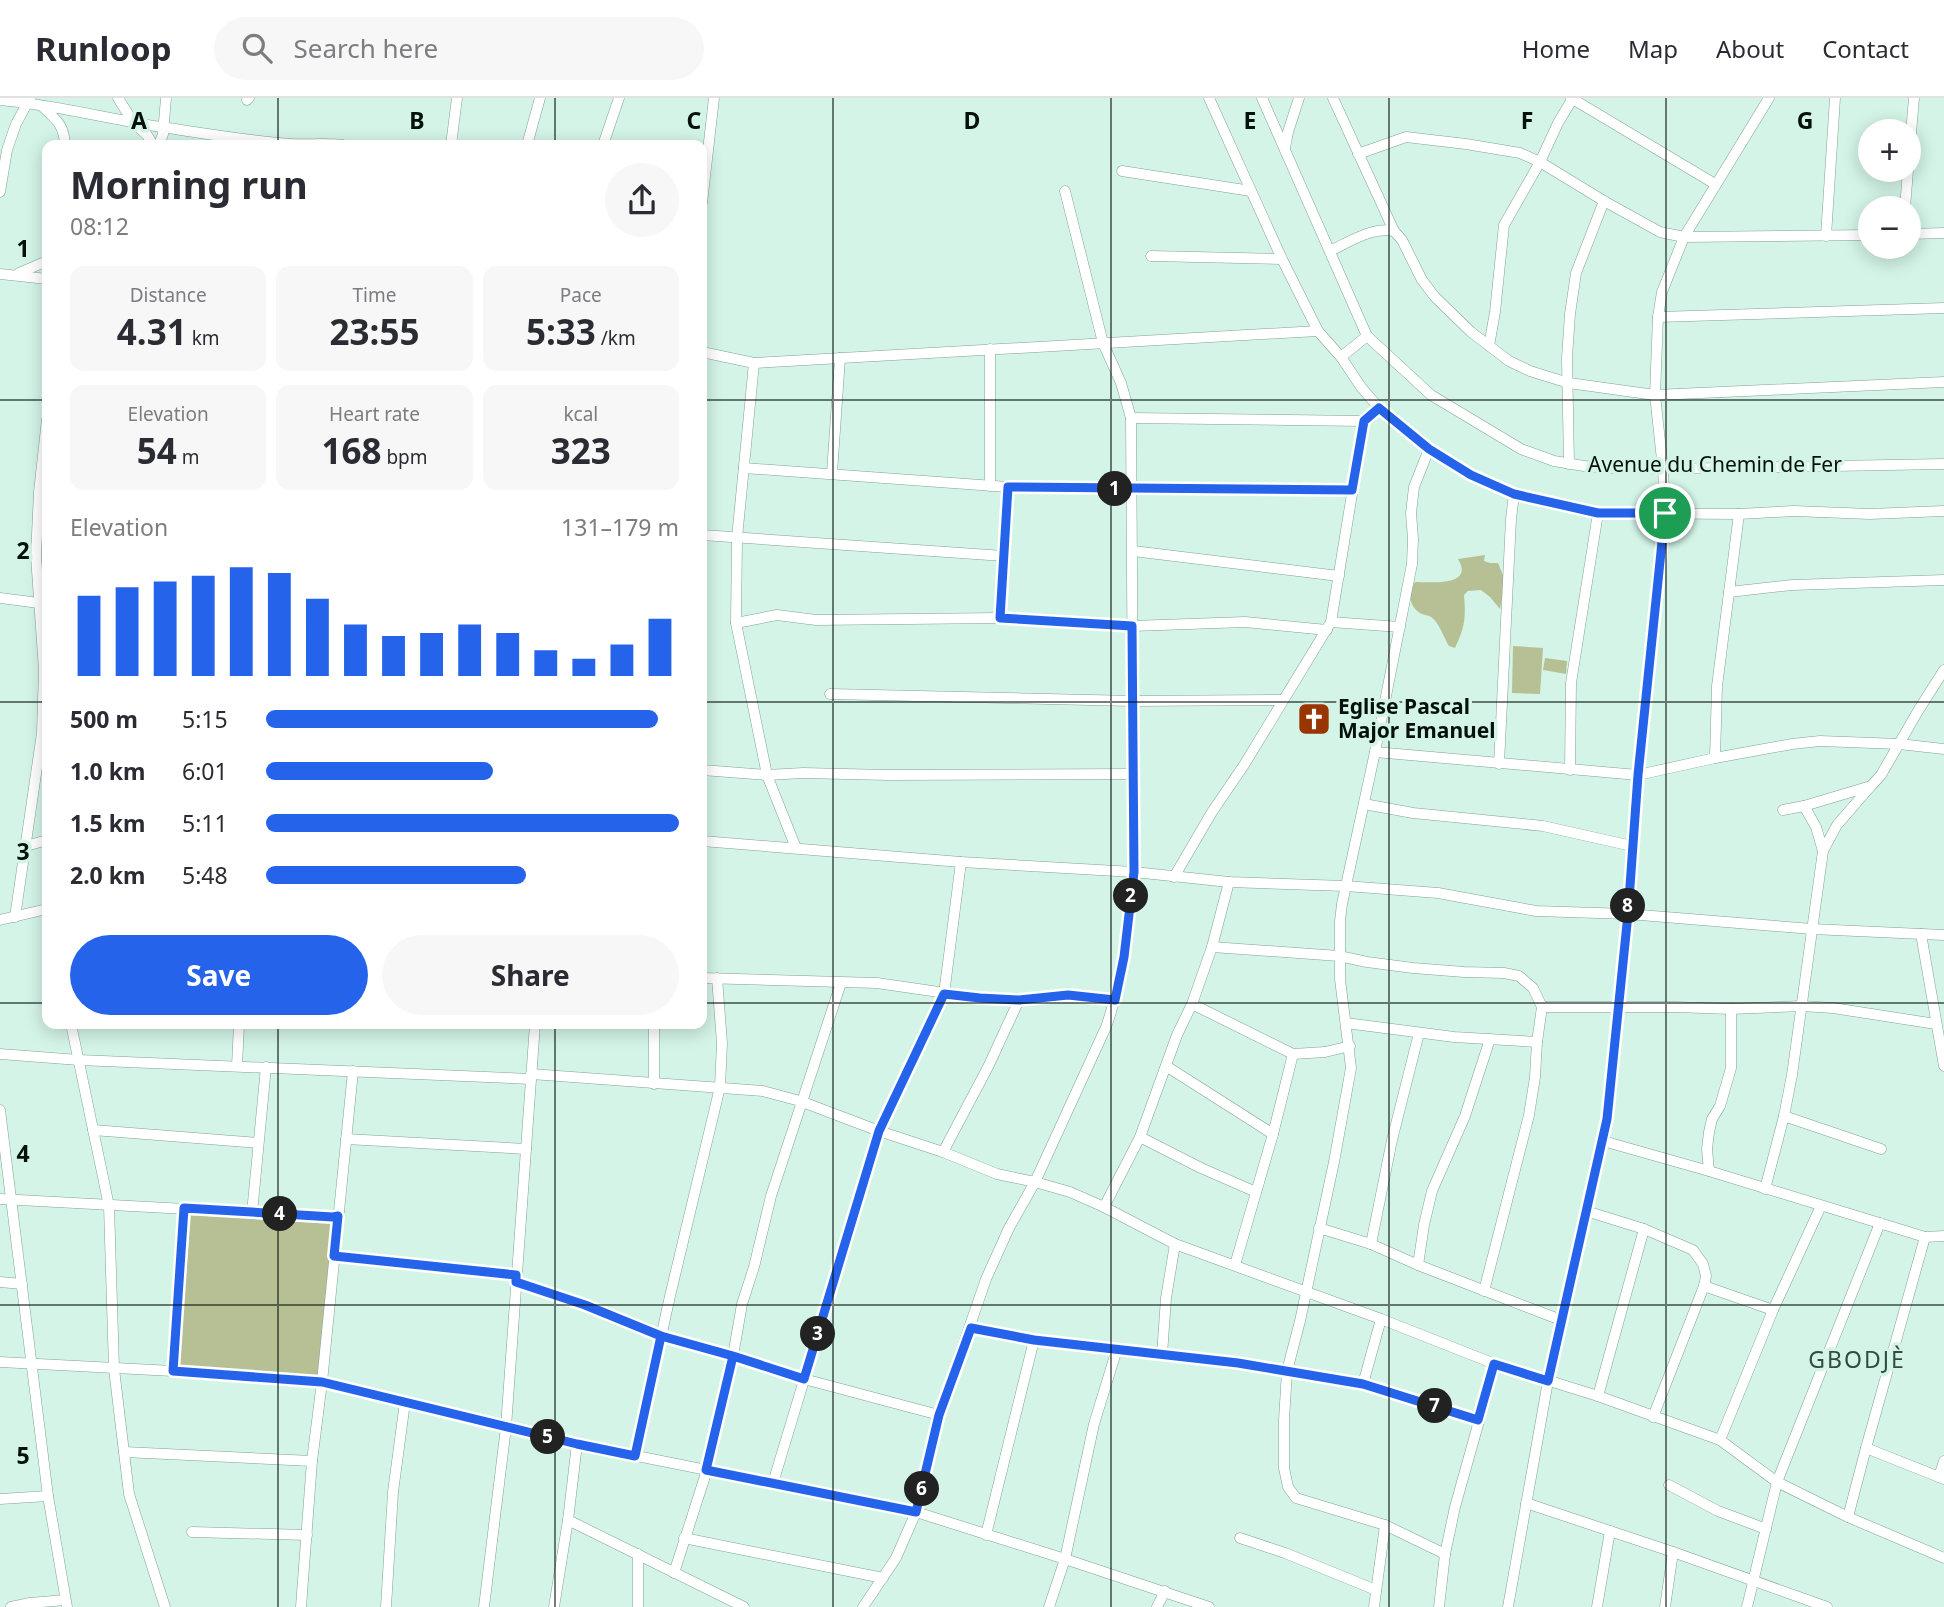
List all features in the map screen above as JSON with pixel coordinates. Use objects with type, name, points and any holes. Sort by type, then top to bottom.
[{"type":"street","points":[[118,98],[150,140]]},
{"type":"street","points":[[160,140],[166,98]]},
{"type":"street","points":[[452,140],[457,98]]},
{"type":"street","points":[[528,140],[540,98]]},
{"type":"street","points":[[605,140],[619,98]]},
{"type":"street","points":[[707,159],[714,98]]},
{"type":"street","points":[[1209,98],[1318,331],[1379,408],[1429,449],[1471,475],[1514,494],[1598,513],[1739,514],[1794,511],[1870,514],[1944,511]]},
{"type":"street","name":"Avenue du Chemin de Fer","points":[[1262,98],[1367,336],[1431,395],[1521,449],[1569,464],[1663,469],[1944,464]]},
{"type":"street","points":[[1284,149],[1299,98]]},
{"type":"street","points":[[1333,98],[1394,231],[1402,240],[1422,280],[1435,297],[1471,332],[1508,361],[1569,383],[1655,395],[1944,382]]},
{"type":"street","points":[[1489,346],[1504,225],[1572,98],[1715,184]]},
{"type":"street","points":[[1508,1607],[1548,1381],[1603,1141],[1610,1095],[1628,914],[1638,775],[1665,513],[1655,395],[1658,317],[1662,292],[1684,237],[1769,98]]},
{"type":"street","points":[[1826,236],[1835,98]]},
{"type":"street","points":[[1912,119],[1914,98]]},
{"type":"street","points":[[0,100],[29,100],[96,116],[259,140]]},
{"type":"street","points":[[0,192],[7,150],[16,124],[29,100]]},
{"type":"street","points":[[41,105],[61,124],[64,140]]},
{"type":"street","points":[[1358,154],[1406,137],[1520,153],[1660,232],[1684,237],[1858,235]]},
{"type":"street","points":[[1122,171],[1251,191]]},
{"type":"street","points":[[863,1607],[896,1558],[916,1512],[939,1415],[986,1279],[1009,1228],[1035,1182],[1106,1027],[1124,957],[1134,872],[1131,418],[1121,383],[1103,343],[1065,191]]},
{"type":"street","points":[[1569,464],[1567,358],[1570,314],[1576,273],[1604,201]]},
{"type":"street","points":[[1330,251],[1365,234],[1394,231]]},
{"type":"street","points":[[1921,234],[1944,233]]},
{"type":"street","points":[[1150,256],[1282,259]]},
{"type":"street","points":[[12,275],[42,264]]},
{"type":"street","points":[[0,274],[42,278]]},
{"type":"street","points":[[1658,317],[1944,308]]},
{"type":"street","points":[[707,353],[754,363],[1318,331]]},
{"type":"street","points":[[1341,357],[1367,336]]},
{"type":"street","points":[[989,349],[990,486]]},
{"type":"street","points":[[832,473],[841,358]]},
{"type":"street","points":[[754,363],[737,538],[736,623],[767,775],[796,848]]},
{"type":"street","points":[[1174,877],[1329,626],[1364,421],[1379,408]]},
{"type":"street","points":[[1131,418],[1364,421]]},
{"type":"street","points":[[1429,449],[1414,487],[1411,513],[1412,564],[1340,921],[1340,979],[1351,1068],[1306,1292],[1287,1371],[1284,1468],[1288,1487],[1296,1498],[1385,1525],[1445,1554]]},
{"type":"street","points":[[42,467],[36,556],[42,596]]},
{"type":"street","points":[[744,468],[1008,487],[1352,490]]},
{"type":"street","points":[[1000,618],[1008,487]]},
{"type":"street","points":[[1499,764],[1514,494]]},
{"type":"street","points":[[1570,770],[1571,683],[1598,513]]},
{"type":"street","points":[[1715,758],[1717,686],[1739,514]]},
{"type":"street","points":[[707,536],[1004,556]]},
{"type":"street","points":[[1133,551],[1339,576]]},
{"type":"street","points":[[1729,592],[1781,586],[1944,580]]},
{"type":"street","points":[[0,598],[42,603]]},
{"type":"street","points":[[736,623],[777,615],[816,620],[1000,618],[1132,626],[1245,622],[1399,627]]},
{"type":"street","points":[[1822,851],[1837,825],[1881,775],[1944,670]]},
{"type":"street","points":[[830,694],[1133,701],[1282,700]]},
{"type":"street","points":[[1376,752],[1638,775],[1715,758],[1820,741],[1944,749]]},
{"type":"street","points":[[15,917],[42,752]]},
{"type":"street","points":[[707,769],[767,775],[803,772],[888,775],[1133,774]]},
{"type":"street","points":[[1783,810],[1871,786]]},
{"type":"street","points":[[1364,804],[1413,813],[1543,825],[1632,846]]},
{"type":"street","points":[[1765,1189],[1792,1075],[1822,851],[1816,827],[1804,806]]},
{"type":"street","points":[[26,845],[42,841]]},
{"type":"street","points":[[707,841],[961,863],[1134,872],[1229,882],[1346,886],[1438,893],[1536,911],[1628,914],[1812,929],[1944,935]]},
{"type":"street","points":[[773,1483],[879,1131],[944,994],[961,863]]},
{"type":"street","points":[[1104,1206],[1140,1137],[1177,1035],[1192,1004],[1212,947],[1229,882]]},
{"type":"street","points":[[0,920],[42,911]]},
{"type":"street","points":[[1921,934],[1944,1066]]},
{"type":"street","points":[[1212,947],[1339,956],[1413,968],[1504,973],[1519,976],[1533,988],[1542,1007],[1529,1115],[1484,1292]]},
{"type":"street","points":[[707,978],[877,983],[980,998],[1019,1000],[1068,995],[1115,1000]]},
{"type":"street","points":[[635,1456],[720,1087],[722,1043],[717,978]]},
{"type":"street","points":[[674,1573],[706,1470],[733,1356],[742,1304],[771,1196],[800,1101],[841,983]]},
{"type":"street","points":[[943,1152],[996,1051],[1019,1000]]},
{"type":"street","points":[[1192,1004],[1293,1054],[1325,1052],[1349,1046]]},
{"type":"street","points":[[1542,1007],[1731,1009],[1801,1006],[1833,1008],[1936,1024]]},
{"type":"street","points":[[1709,1171],[1709,1132],[1712,1119],[1720,1107],[1731,1068],[1731,1009]]},
{"type":"street","points":[[1346,1023],[1419,1033],[1537,1042]]},
{"type":"street","points":[[72,1029],[109,1206],[114,1369],[128,1494],[165,1607]]},
{"type":"street","points":[[237,1066],[239,1029]]},
{"type":"street","points":[[484,1607],[506,1427],[536,1029]]},
{"type":"street","points":[[654,1029],[654,1084]]},
{"type":"street","points":[[1371,1244],[1392,1140],[1419,1033]]},
{"type":"street","points":[[1418,1265],[1432,1191],[1465,1116],[1490,1039]]},
{"type":"street","points":[[0,1054],[79,1060],[531,1077],[763,1091],[800,1101],[997,1174],[1070,1192],[1104,1206],[1175,1244],[1381,1319],[1494,1364],[1598,1396],[1720,1440],[1777,1482],[1848,1517],[1944,1558]]},
{"type":"street","points":[[1235,1265],[1293,1054]]},
{"type":"street","points":[[1166,1066],[1273,1134]]},
{"type":"street","points":[[252,1213],[266,1067]]},
{"type":"street","points":[[301,1607],[312,1461],[353,1071]]},
{"type":"street","points":[[0,1110],[6,1199],[22,1284],[48,1496],[66,1604],[30,1602],[11,1607]]},
{"type":"street","points":[[1784,1116],[1881,1149]]},
{"type":"street","points":[[93,1130],[258,1143]]},
{"type":"street","points":[[1140,1137],[1256,1192]]},
{"type":"street","points":[[346,1139],[526,1149]]},
{"type":"street","points":[[1603,1141],[1925,1237],[1944,1236]]},
{"type":"street","points":[[6,1199],[338,1216]]},
{"type":"street","points":[[1720,1440],[1773,1310],[1821,1206]]},
{"type":"street","points":[[173,1371],[184,1208]]},
{"type":"street","points":[[1586,1211],[1644,1229],[1693,1250],[1703,1264],[1706,1276],[1704,1286],[1653,1417]]},
{"type":"street","points":[[1747,1607],[1777,1482],[1880,1223]]},
{"type":"street","points":[[1319,1228],[1371,1244],[1484,1292],[1561,1320]]},
{"type":"street","points":[[1598,1396],[1644,1229]]},
{"type":"street","points":[[1848,1517],[1925,1237]]},
{"type":"street","points":[[1162,1355],[1175,1244]]},
{"type":"street","points":[[334,1256],[516,1278],[661,1336],[804,1379],[939,1415]]},
{"type":"street","points":[[0,1282],[22,1284]]},
{"type":"street","points":[[1704,1286],[1773,1310]]},
{"type":"street","points":[[1363,1384],[1381,1319]]},
{"type":"street","points":[[971,1328],[1034,1340],[1238,1363],[1363,1384],[1478,1420]]},
{"type":"street","points":[[986,1535],[1034,1340]]},
{"type":"street","points":[[1049,1607],[1065,1559],[1094,1424],[1116,1349]]},
{"type":"street","points":[[0,1362],[322,1382],[577,1444],[916,1512],[1209,1607]]},
{"type":"street","points":[[1439,1607],[1445,1554],[1455,1507],[1494,1364]]},
{"type":"street","points":[[386,1607],[393,1492],[405,1402]]},
{"type":"street","points":[[554,1607],[577,1444]]},
{"type":"street","points":[[1866,1448],[1941,1478],[1944,1461]]},
{"type":"street","points":[[124,1452],[312,1461]]},
{"type":"street","points":[[1669,1485],[1718,1511],[1766,1529]]},
{"type":"street","points":[[0,1499],[48,1496]]},
{"type":"street","points":[[1526,1503],[1827,1607]]},
{"type":"street","points":[[568,1520],[744,1607]]},
{"type":"street","points":[[1374,1607],[1385,1525]]},
{"type":"street","points":[[1597,1607],[1610,1531]]},
{"type":"street","points":[[192,1532],[307,1535]]},
{"type":"street","points":[[684,1538],[883,1578]]},
{"type":"street","points":[[1240,1538],[1376,1590]]},
{"type":"street","points":[[1665,1607],[1673,1552]]},
{"type":"street","points":[[638,1554],[638,1607]]},
{"type":"street","points":[[1157,1607],[1165,1591]]},
{"type":"green space","points":[[1485,555],[1484,561],[1498,563],[1505,580],[1500,609],[1481,590],[1468,591],[1464,595],[1465,616],[1461,634],[1455,648],[1449,646],[1434,619],[1420,613],[1413,606],[1413,586],[1415,582],[1456,579],[1462,568],[1458,559]]},
{"type":"green space","points":[[1513,646],[1543,648],[1540,694],[1512,693]]},
{"type":"green space","points":[[1545,658],[1567,661],[1566,674],[1543,670]]},
{"type":"green space","points":[[191,1215],[334,1224],[319,1376],[178,1367]]},
{"type":"place","name":"Eglise Pascal Major Emanuel","points":[[1314,719]]},
{"type":"district","name":"GBODJÈ","points":[[1857,1360]]},
{"type":"route","points":[[1665,513],[1598,513],[1514,494],[1471,475],[1429,449],[1379,408],[1364,421],[1352,490],[1008,487],[1000,618],[1132,626],[1134,872],[1124,957],[1115,1000],[1068,995],[1019,1000],[944,994],[879,1131],[804,1379],[733,1356],[646,1331],[585,1305],[516,1282],[516,1275],[334,1256],[338,1216],[184,1208],[173,1371],[322,1382],[635,1456],[661,1336],[733,1356],[706,1470],[916,1512],[939,1415],[971,1328],[1034,1340],[1238,1363],[1363,1384],[1478,1420],[1494,1364],[1548,1381],[1607,1119],[1665,513]]}]
